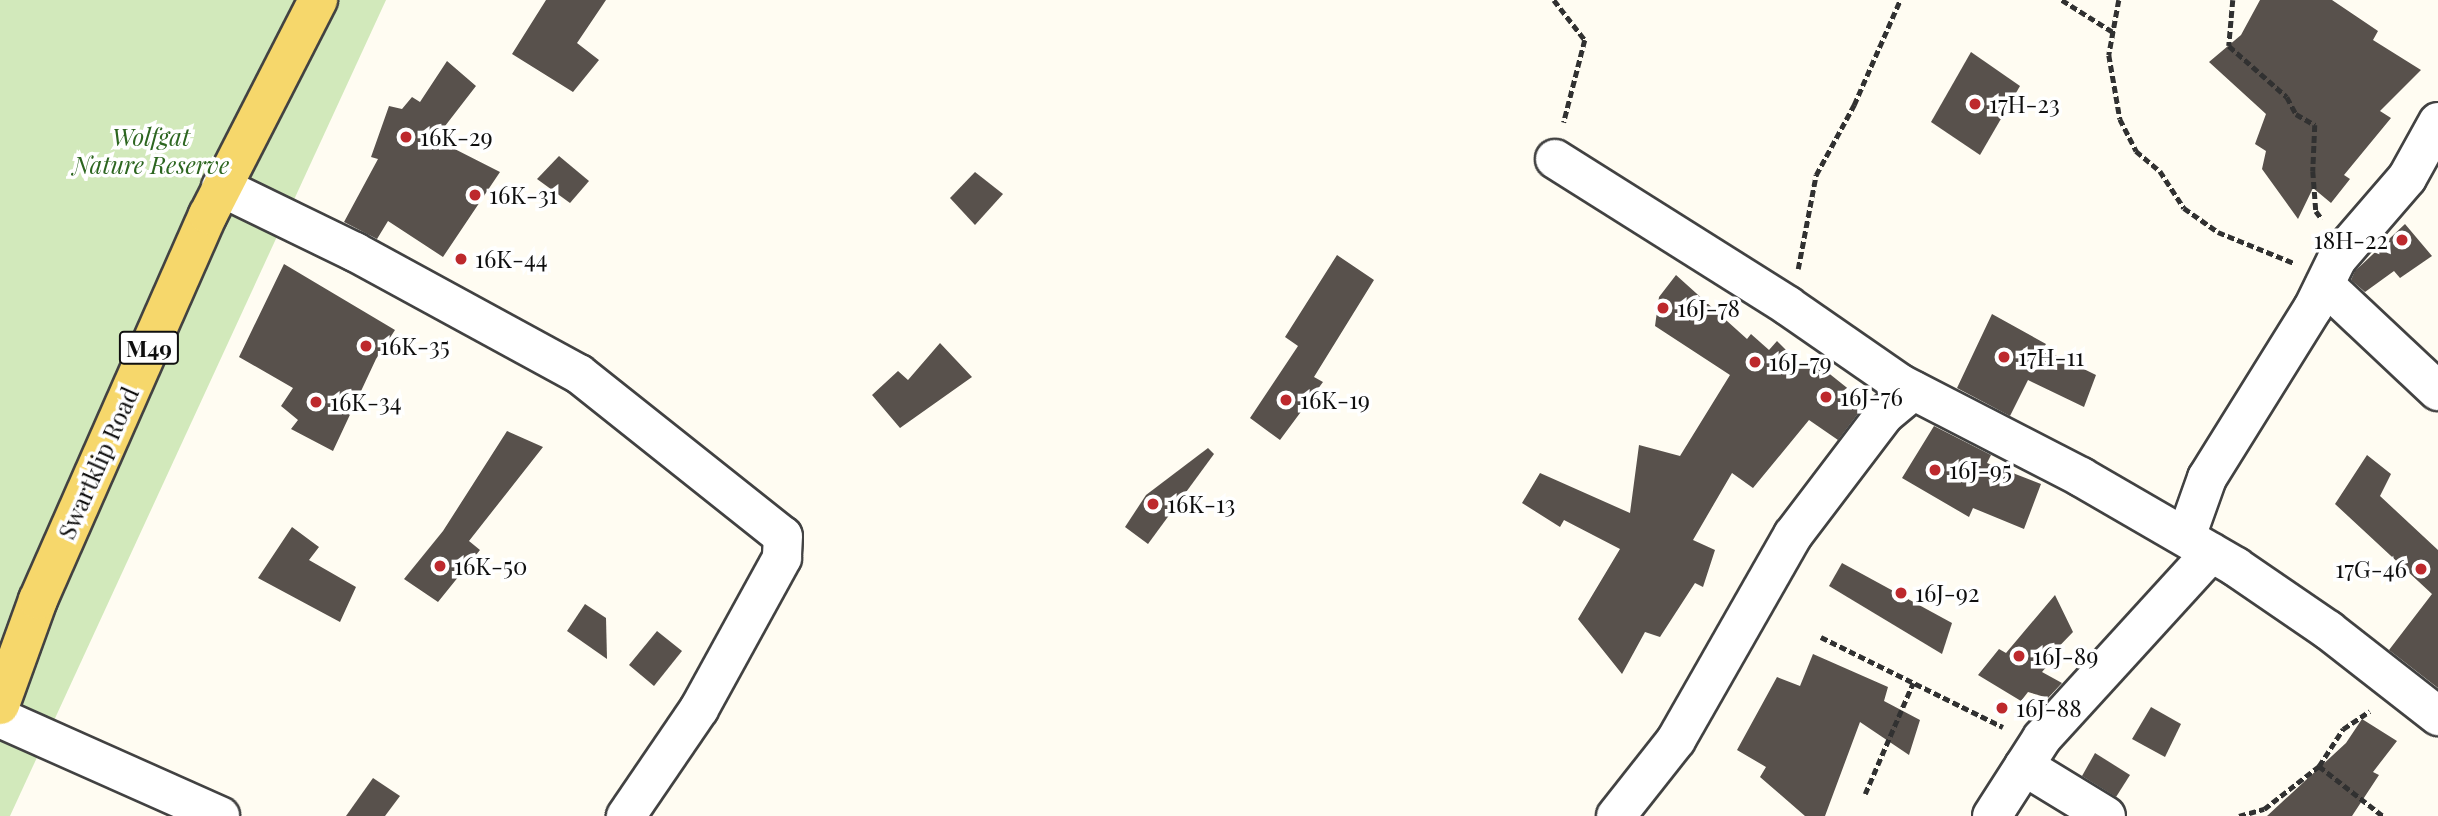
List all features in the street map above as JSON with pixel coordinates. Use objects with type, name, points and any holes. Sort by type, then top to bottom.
[{"type":"main road","name":"Swartklip Road","points":[[0,705],[38,600],[221,187],[318,0]]},
{"type":"street","points":[[1992,816],[2031,756],[2199,545],[2207,478],[2349,245],[2407,178],[2438,122]]},
{"type":"street","points":[[1555,159],[1788,306],[1913,391],[2081,477],[2199,545],[2328,629],[2438,716]]},
{"type":"street","points":[[221,187],[355,252],[579,374],[783,537],[786,547],[775,572],[699,709],[626,816]]},
{"type":"street","points":[[2325,285],[2438,391]]},
{"type":"street","points":[[1616,816],[1676,740],[1793,535],[1884,415],[1913,391]]},
{"type":"street","points":[[0,718],[220,816]]},
{"type":"street","points":[[2031,756],[2106,816]]},
{"type":"path","points":[[1554,0],[1585,40],[1555,159]]},
{"type":"path","points":[[1788,306],[1816,175],[1854,105],[1900,0]]},
{"type":"path","points":[[2062,0],[2113,32]]},
{"type":"path","points":[[2119,0],[2109,55],[2120,119],[2136,151],[2160,172],[2192,214],[2218,232],[2287,258],[2325,285]]},
{"type":"path","points":[[2233,0],[2229,46],[2287,97],[2296,114],[2315,125],[2316,211],[2330,230],[2349,245]]},
{"type":"path","points":[[1821,637],[1913,684],[2031,756]]},
{"type":"path","points":[[1865,794],[1913,684]]},
{"type":"path","points":[[2239,816],[2264,809],[2319,766],[2343,729],[2403,689]]},
{"type":"path","points":[[2319,766],[2383,816]]},
{"type":"green space","name":"Wolfgat Nature Reserve","points":[[0,0],[386,0],[10,816],[0,816]]},
{"type":"building","points":[[546,0],[606,0],[577,43],[599,60],[573,92],[512,54]]},
{"type":"building","points":[[2260,0],[2332,0],[2378,31],[2373,40],[2421,70],[2380,111],[2391,118],[2344,175],[2350,179],[2331,203],[2313,188],[2298,219],[2262,169],[2266,151],[2255,144],[2266,114],[2209,62],[2241,35]]},
{"type":"building","name":"17H-23","points":[[1971,52],[2020,86],[1980,155],[1931,122]]},
{"type":"building","points":[[447,61],[476,86],[435,139],[500,172],[443,257],[388,221],[377,239],[344,222],[378,159],[371,157],[389,106],[402,109],[412,97],[420,102]]},
{"type":"building","points":[[559,156],[589,181],[570,203],[537,179]]},
{"type":"building","points":[[975,172],[1003,194],[975,225],[950,198]]},
{"type":"building","name":"18H-22","points":[[2405,224],[2432,256],[2400,278],[2394,271],[2365,292],[2351,280],[2355,271]]},
{"type":"building","points":[[1337,255],[1374,280],[1314,377],[1323,382],[1280,440],[1250,418],[1298,346],[1285,337]]},
{"type":"building","points":[[284,264],[395,330],[376,359],[333,451],[291,429],[298,420],[281,406],[293,388],[239,357]]},
{"type":"building","points":[[1676,275],[1747,339],[1751,334],[1769,350],[1777,341],[1803,367],[1811,359],[1866,403],[1838,440],[1809,420],[1753,488],[1732,473],[1693,540],[1715,550],[1703,587],[1695,583],[1660,637],[1645,632],[1622,674],[1578,619],[1620,549],[1564,520],[1560,527],[1522,503],[1540,473],[1630,513],[1639,445],[1680,456],[1730,375],[1655,326],[1659,297]]},
{"type":"building","name":"17H-11","points":[[1992,314],[2046,344],[2043,349],[2096,375],[2084,407],[2028,380],[2010,416],[1957,388]]},
{"type":"building","points":[[940,343],[972,377],[900,428],[872,395],[898,371],[908,380]]},
{"type":"building","points":[[1934,426],[1991,455],[1987,463],[2041,484],[2024,529],[1973,508],[1969,517],[1902,478]]},
{"type":"building","points":[[507,431],[543,447],[469,541],[480,550],[438,602],[404,579],[443,531]]},
{"type":"building","points":[[1208,448],[1214,454],[1148,544],[1125,527],[1146,495]]},
{"type":"building","points":[[2367,455],[2391,474],[2380,496],[2438,550],[2438,688],[2389,650],[2432,594],[2335,504]]},
{"type":"building","points":[[292,527],[319,547],[309,560],[356,587],[340,622],[258,578]]},
{"type":"building","points":[[1842,563],[1952,623],[1942,654],[1829,586]]},
{"type":"building","points":[[2055,595],[2073,632],[2044,662],[2048,665],[2042,672],[2062,683],[2048,698],[2028,692],[2021,701],[1978,675],[1999,649],[2006,653]]},
{"type":"building","points":[[585,604],[606,618],[607,659],[567,631]]},
{"type":"building","points":[[657,631],[682,651],[654,686],[629,665]]},
{"type":"building","points":[[1813,654],[1888,687],[1884,701],[1920,720],[1909,755],[1860,722],[1825,816],[1805,816],[1760,777],[1766,767],[1737,750],[1777,677],[1800,686]]},
{"type":"building","points":[[2151,707],[2181,724],[2165,757],[2132,739]]},
{"type":"building","points":[[2362,719],[2397,741],[2373,772],[2379,775],[2352,816],[2267,816],[2346,743]]},
{"type":"building","points":[[2095,753],[2130,775],[2116,797],[2082,776]]},
{"type":"building","points":[[373,778],[400,796],[385,816],[346,816]]},
{"type":"place","name":"17H-23","points":[[1975,104]]},
{"type":"place","name":"16K-29","points":[[406,137]]},
{"type":"place","name":"16K-31","points":[[475,195]]},
{"type":"place","name":"18H-22","points":[[2402,240]]},
{"type":"place","name":"16K-44","points":[[461,259]]},
{"type":"place","name":"16J-78","points":[[1663,308]]},
{"type":"place","name":"16K-35","points":[[366,346]]},
{"type":"place","name":"17H-11","points":[[2004,357]]},
{"type":"place","name":"16J-79","points":[[1755,362]]},
{"type":"place","name":"16J-76","points":[[1826,397]]},
{"type":"place","name":"16K-19","points":[[1286,400]]},
{"type":"place","name":"16K-34","points":[[316,402]]},
{"type":"place","name":"16J-95","points":[[1935,470]]},
{"type":"place","name":"16K-13","points":[[1153,504]]},
{"type":"place","name":"16K-50","points":[[440,566]]},
{"type":"place","name":"17G-46","points":[[2421,569]]},
{"type":"place","name":"16J-92","points":[[1901,593]]},
{"type":"place","name":"16J-89","points":[[2019,656]]},
{"type":"place","name":"16J-88","points":[[2002,708]]}]
